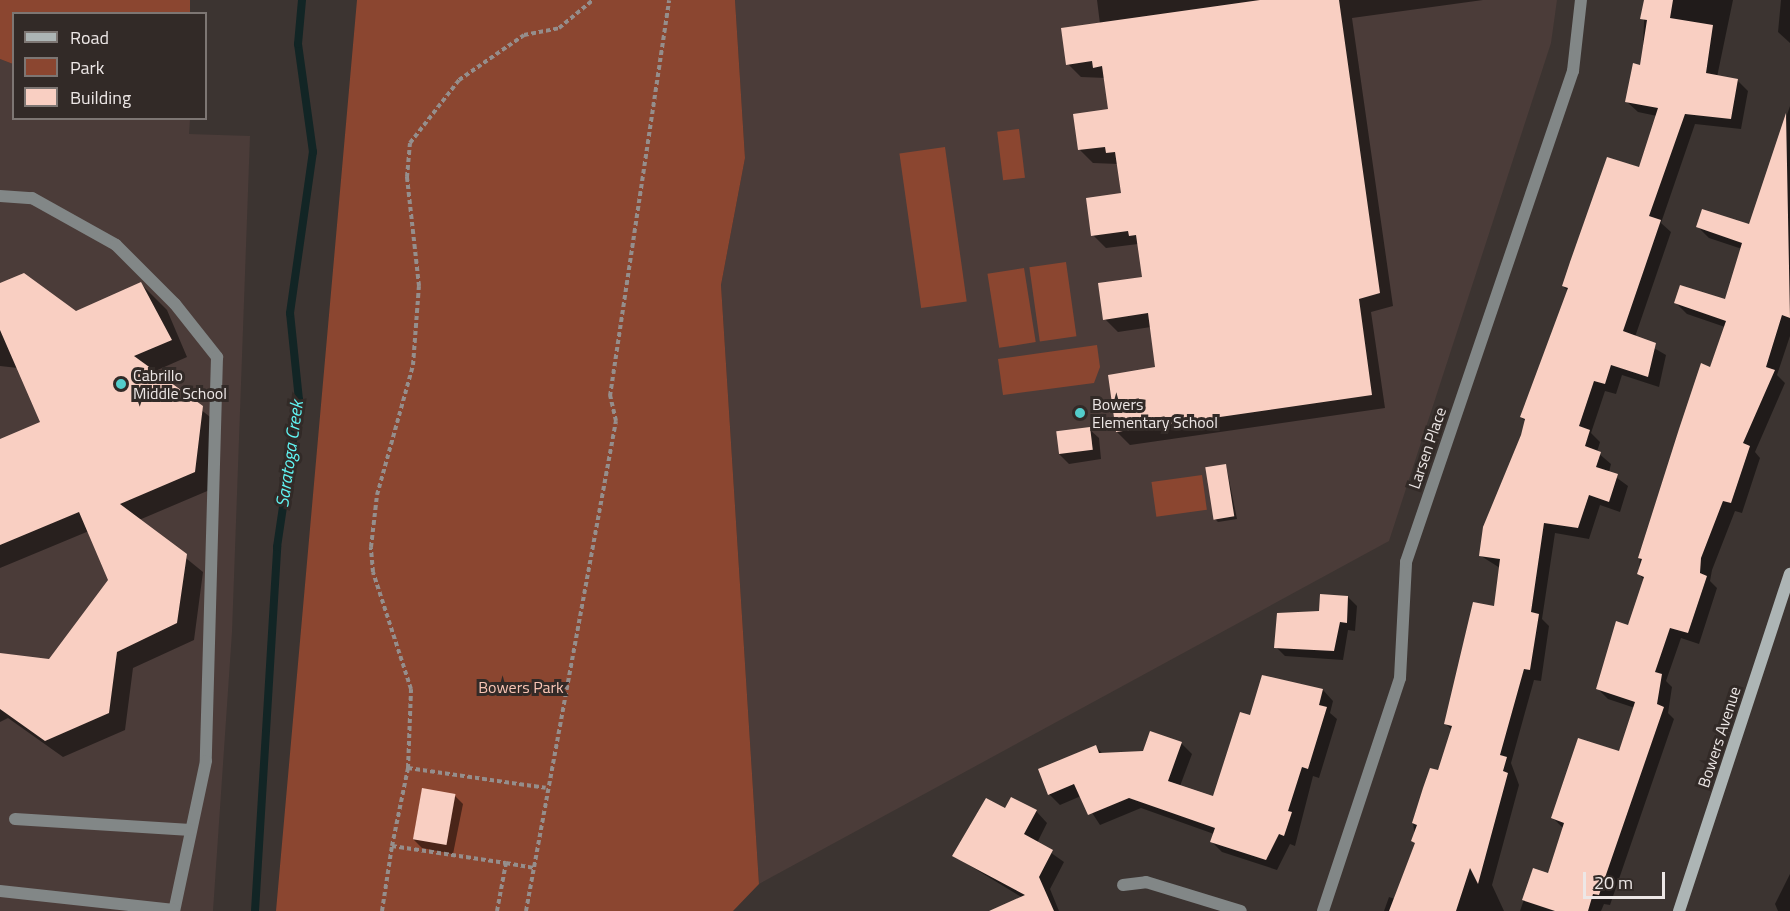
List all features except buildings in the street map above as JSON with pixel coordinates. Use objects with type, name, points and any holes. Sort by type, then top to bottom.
[{"type":"main road","name":"Bowers Avenue","points":[[1679,911],[1790,574]]},
{"type":"street","name":"Larsen Place","points":[[1323,911],[1400,678],[1406,562],[1573,71],[1581,0]]},
{"type":"street","points":[[0,196],[32,198],[116,245],[175,303],[218,357],[206,761],[174,910],[0,891]]},
{"type":"street","points":[[15,819],[191,830]]},
{"type":"street","points":[[1123,885],[1146,882],[1241,911]]},
{"type":"path","points":[[382,911],[408,768],[411,689],[374,572],[371,547],[376,495],[412,365],[419,286],[407,177],[410,143],[459,80],[524,35],[560,28],[593,0]]},
{"type":"path","points":[[526,911],[546,788],[615,421],[610,396],[669,0]]},
{"type":"path","points":[[408,768],[546,788]]},
{"type":"path","points":[[392,846],[534,868]]},
{"type":"path","points":[[497,911],[506,864]]},
{"type":"shaded area","name":"Bowers Elementary School","points":[[735,0],[1557,0],[1551,43],[1389,541],[759,884],[721,285],[745,158]]},
{"type":"shaded area","name":"Cabrillo Middle School","points":[[0,59],[12,64],[12,120],[190,120],[189,134],[250,136],[232,632],[213,911],[0,911]]},
{"type":"green space","points":[[0,0],[190,0],[190,12],[12,12],[12,64],[0,59]]},
{"type":"green space","name":"Bowers Park","points":[[357,0],[735,0],[745,158],[721,285],[759,884],[733,911],[276,911]]},
{"type":"green space","points":[[1019,129],[1025,178],[1003,180],[997,132]]},
{"type":"green space","points":[[945,147],[967,301],[921,308],[899,153]]},
{"type":"green space","points":[[1066,262],[1076,336],[1040,341],[1029,267]]},
{"type":"green space","points":[[1024,268],[1036,342],[999,348],[987,274]]},
{"type":"green space","points":[[1097,345],[1100,367],[1094,383],[1003,395],[998,359]]},
{"type":"green space","points":[[1202,475],[1207,510],[1156,517],[1151,482]]},
{"type":"waterway","name":"Saratoga Creek","points":[[255,911],[277,547],[299,400],[290,313],[313,152],[298,44],[302,0]]},
{"type":"place","name":"Cabrillo Middle School","points":[[121,384]]},
{"type":"place","name":"Bowers Elementary School","points":[[1080,413]]}]
